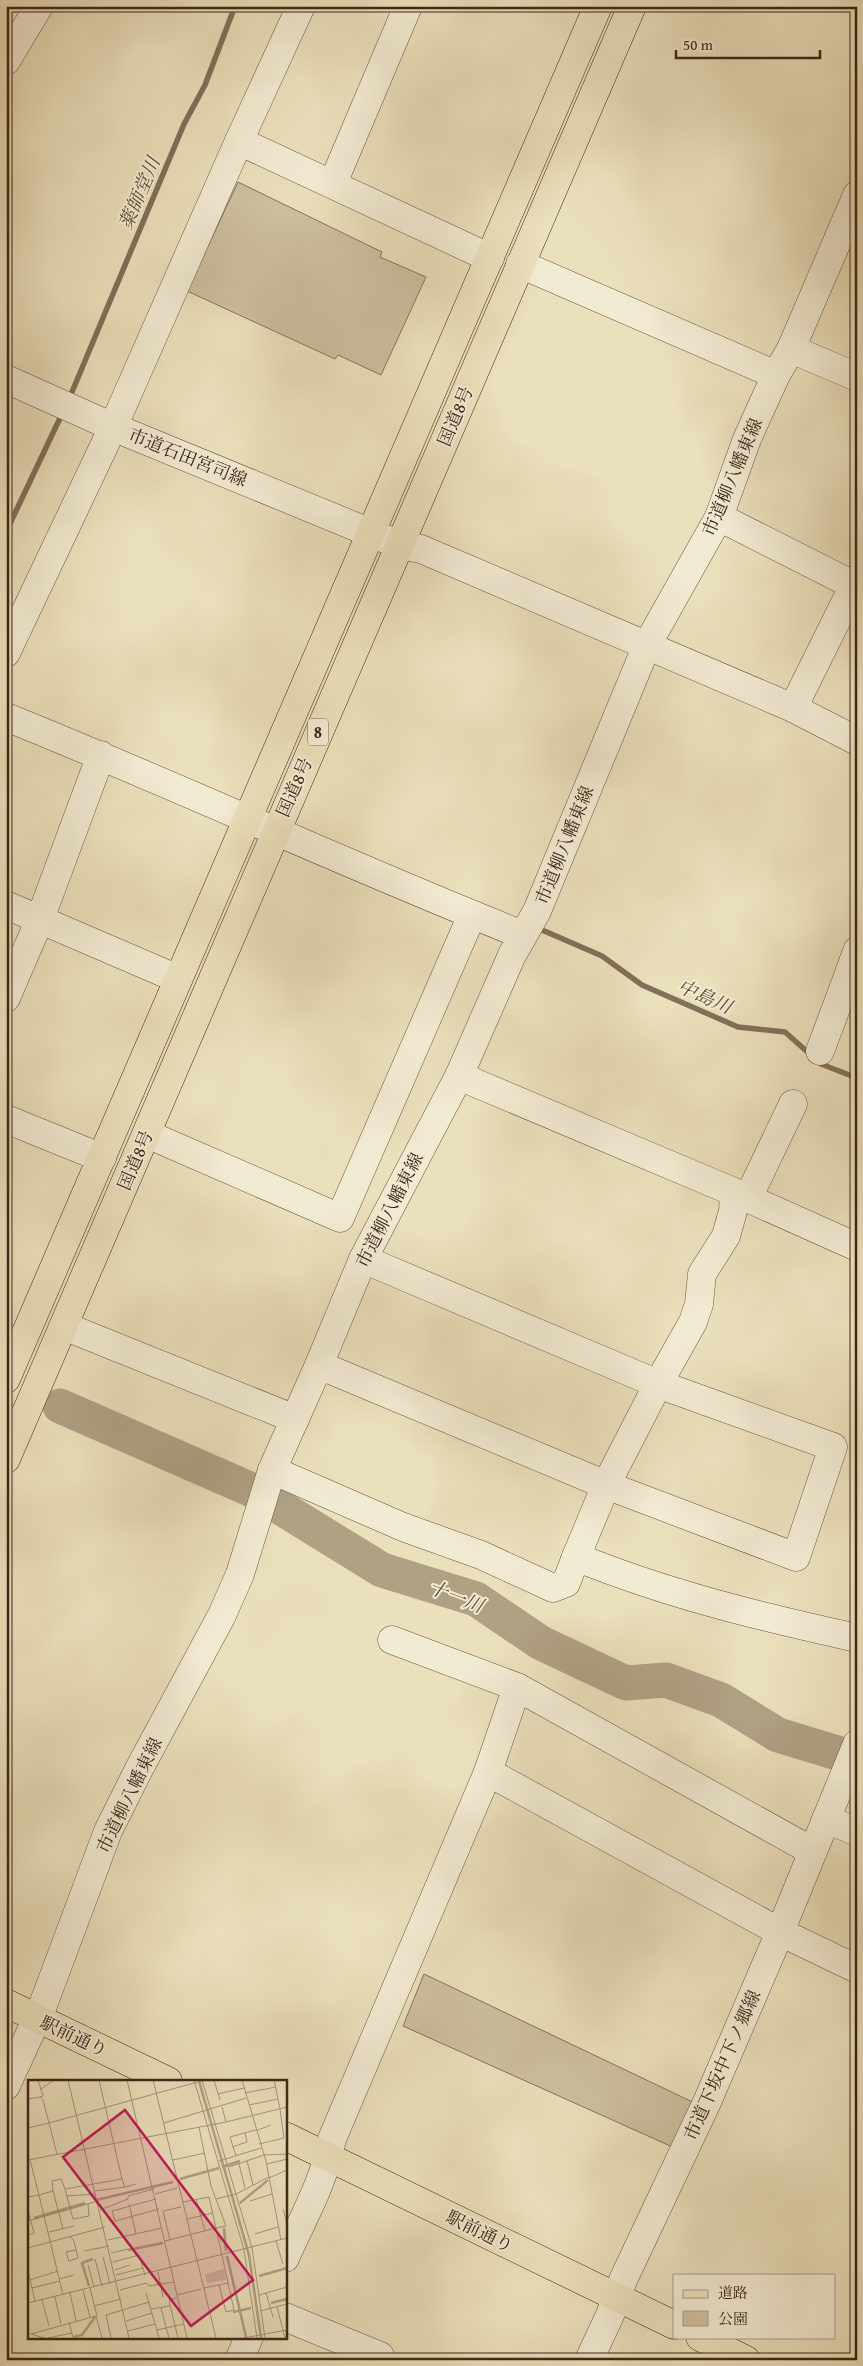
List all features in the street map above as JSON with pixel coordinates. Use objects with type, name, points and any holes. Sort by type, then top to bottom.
[{"type":"main road","name":"国道8号","points":[[6,1379],[598,6]]},
{"type":"main road","name":"国道8号","points":[[6,1459],[632,6]]},
{"type":"main road","name":"駅前通り","points":[[6,2003],[166,2080]]},
{"type":"main road","name":"駅前通り","points":[[286,2136],[673,2325]]},
{"type":"main road","points":[[702,2338],[746,2360]]},
{"type":"street","points":[[6,61],[38,6]]},
{"type":"street","points":[[6,653],[113,427],[239,141],[301,6]]},
{"type":"street","points":[[333,183],[408,6]]},
{"type":"street","points":[[239,141],[333,183],[490,258]]},
{"type":"street","name":"市道柳八幡東線","points":[[6,2086],[37,2019],[108,1831],[139,1769],[222,1615],[240,1574],[266,1490],[363,1259],[459,1076],[522,935],[537,912],[646,645],[719,516],[747,439],[790,349],[857,196]]},
{"type":"street","points":[[520,264],[776,375]]},
{"type":"street","points":[[790,349],[857,377]]},
{"type":"street","name":"市道石田宮司線","points":[[6,379],[113,427],[400,545],[421,549],[794,708],[857,741]]},
{"type":"street","points":[[719,516],[856,584],[794,708]]},
{"type":"street","points":[[6,717],[101,755],[275,832],[522,935]]},
{"type":"street","points":[[6,998],[40,919],[101,755]]},
{"type":"street","points":[[6,905],[178,978]]},
{"type":"street","points":[[146,1134],[340,1218],[472,915]]},
{"type":"street","points":[[820,1052],[850,990],[857,951]]},
{"type":"street","points":[[459,1076],[741,1195],[857,1247]]},
{"type":"street","points":[[266,1490],[403,1527],[481,1555],[553,1588],[566,1583],[606,1485],[658,1384],[693,1322],[699,1304],[702,1274],[726,1236],[733,1211],[741,1195],[794,1104]]},
{"type":"street","points":[[6,1119],[102,1158]]},
{"type":"street","points":[[319,1365],[606,1485],[796,1557],[832,1447],[658,1384],[363,1259]]},
{"type":"street","points":[[64,1326],[295,1419]]},
{"type":"street","points":[[576,1558],[630,1579],[683,1595],[774,1620],[857,1638]]},
{"type":"street","points":[[392,1640],[517,1687],[812,1851]]},
{"type":"street","points":[[286,2256],[329,2157],[332,2139],[488,1772],[517,1687]]},
{"type":"street","name":"市道下坂中下ノ郷線","points":[[589,2360],[707,2102],[780,1932],[853,1754]]},
{"type":"street","points":[[488,1772],[780,1932],[857,1969]]},
{"type":"street","points":[[826,1819],[857,1832]]},
{"type":"street","points":[[286,2316],[380,2356],[379,2360]]},
{"type":"street","points":[[239,2360],[249,2338]]},
{"type":"green space","points":[[238,182],[382,252],[380,257],[426,277],[381,375],[338,355],[335,359],[187,291]]},
{"type":"green space","points":[[424,1974],[701,2106],[677,2149],[403,2026]]},
{"type":"waterway","name":"薬師堂川","points":[[72,392],[184,124],[205,85],[235,6]]},
{"type":"waterway","name":"薬師堂川","points":[[6,532],[61,416]]},
{"type":"waterway","name":"中島川","points":[[542,930],[602,956],[642,985],[738,1027],[785,1032],[821,1064],[857,1078]]},
{"type":"waterway","name":"十一川","points":[[60,1406],[252,1490],[382,1570],[476,1599],[541,1643],[626,1683],[666,1680],[721,1700],[778,1735],[857,1759]]}]
